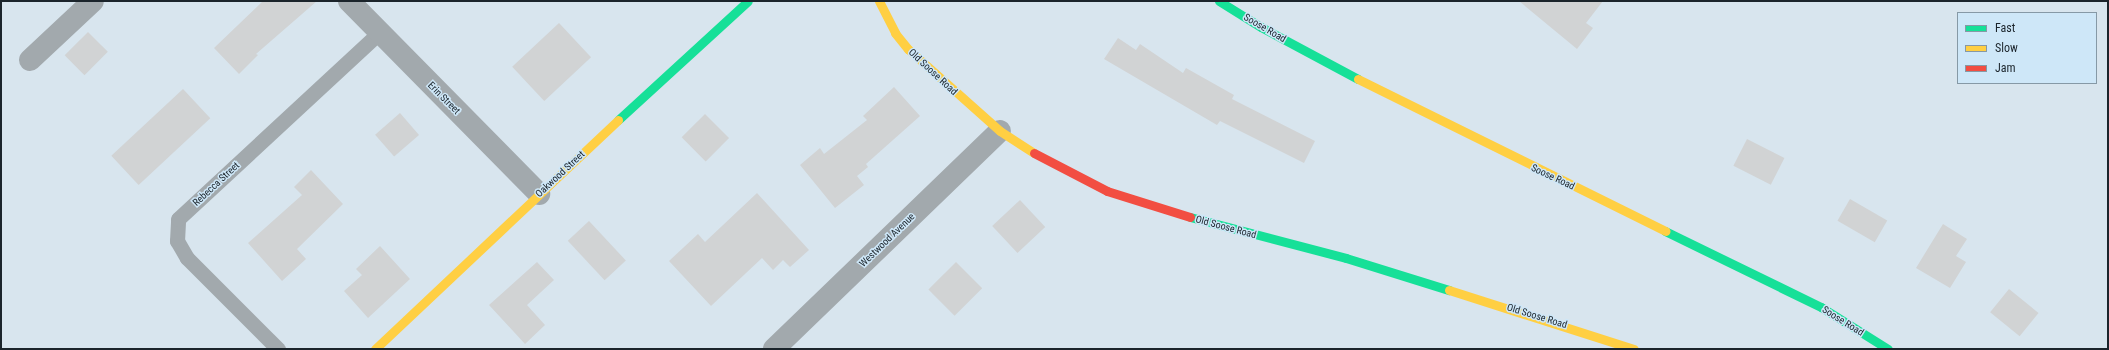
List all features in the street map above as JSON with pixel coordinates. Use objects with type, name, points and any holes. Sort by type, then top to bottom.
[{"type":"street","points":[[30,60],[93,1]]},
{"type":"street","name":"Erin Street","points":[[349,1],[540,194]]},
{"type":"street","name":"Oakwood Street","points":[[375,349],[690,52],[748,1]]},
{"type":"street","name":"Old Soose Road","points":[[879,1],[895,33],[908,49],[1000,132],[1045,160],[1107,191],[1182,215],[1346,258],[1573,328],[1634,349]]},
{"type":"street","name":"Soose Road","points":[[1219,1],[1261,27],[1386,93],[1821,307],[1888,349]]},
{"type":"street","name":"Westwood Avenue","points":[[774,349],[1000,132]]},
{"type":"lane","name":"Rebecca Street","points":[[278,349],[187,258],[177,241],[175,230],[178,219],[379,33]]},
{"type":"building","points":[[263,1],[317,1],[256,54],[258,55],[239,74],[214,48]]},
{"type":"building","points":[[1519,1],[1603,1],[1586,23],[1593,28],[1577,49]]},
{"type":"building","points":[[559,23],[591,57],[544,101],[512,67]]},
{"type":"building","points":[[88,32],[108,52],[84,75],[65,55]]},
{"type":"building","points":[[1118,38],[1136,50],[1140,44],[1183,73],[1186,68],[1234,95],[1232,99],[1315,141],[1304,163],[1220,121],[1217,125],[1104,59]]},
{"type":"building","points":[[894,87],[920,116],[866,164],[868,167],[857,176],[864,185],[835,208],[800,165],[820,148],[824,154],[867,120],[863,116]]},
{"type":"building","points":[[183,89],[210,118],[139,185],[111,156]]},
{"type":"building","points":[[400,113],[419,135],[394,157],[375,135]]},
{"type":"building","points":[[705,114],[729,138],[706,161],[682,137]]},
{"type":"building","points":[[1747,139],[1784,158],[1771,185],[1733,166]]},
{"type":"building","points":[[311,170],[343,204],[297,249],[306,259],[282,281],[248,243],[302,195],[294,187]]},
{"type":"building","points":[[757,193],[809,250],[790,267],[783,260],[773,270],[762,258],[711,306],[669,261],[698,234],[705,242]]},
{"type":"building","points":[[1850,199],[1887,221],[1875,242],[1838,221]]},
{"type":"building","points":[[1020,200],[1045,227],[1017,253],[992,226]]},
{"type":"building","points":[[589,221],[626,260],[605,280],[568,241]]},
{"type":"building","points":[[1943,224],[1967,239],[1956,256],[1966,262],[1950,288],[1916,268]]},
{"type":"building","points":[[380,246],[410,279],[368,318],[344,291],[362,275],[356,269]]},
{"type":"building","points":[[537,262],[554,280],[527,305],[545,325],[525,344],[489,305]]},
{"type":"building","points":[[956,262],[982,288],[955,316],[928,290]]},
{"type":"building","points":[[2009,289],[2039,313],[2020,336],[1990,312]]},
{"type":"traffic: fast","points":[[618,120],[748,1]]},
{"type":"traffic: fast","points":[[1219,1],[1261,27],[1358,79]]},
{"type":"traffic: fast","points":[[1190,217],[1346,258],[1449,290]]},
{"type":"traffic: fast","points":[[1665,231],[1821,307],[1888,349]]},
{"type":"traffic: slow","points":[[879,1],[895,33],[908,49],[1000,131],[1034,153]]},
{"type":"traffic: slow","points":[[1358,79],[1665,231]]},
{"type":"traffic: slow","points":[[375,349],[618,120]]},
{"type":"traffic: slow","points":[[1449,290],[1634,349]]},
{"type":"traffic: jam","points":[[1034,153],[1107,191],[1190,217]]}]
